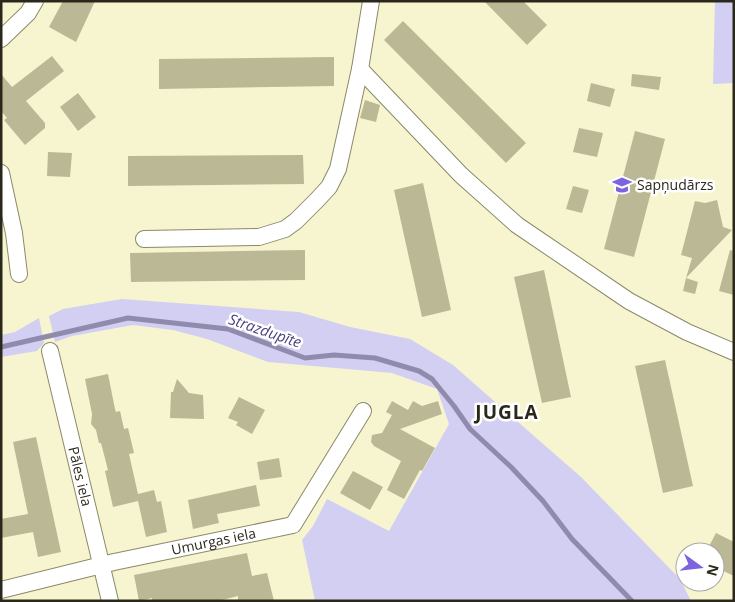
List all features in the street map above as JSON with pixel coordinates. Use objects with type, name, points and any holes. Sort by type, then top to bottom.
[{"type":"street","points":[[1,39],[28,14],[35,1]]},
{"type":"street","points":[[144,239],[259,237],[285,229],[296,221],[329,187],[338,169],[360,69],[371,1]]},
{"type":"street","points":[[360,69],[461,175],[517,226],[629,301],[687,332],[734,352]]},
{"type":"street","points":[[1,174],[8,235],[19,274]]},
{"type":"street","name":"Pāles iela","points":[[50,351],[110,601]]},
{"type":"street","name":"Umurgas iela","points":[[1,590],[102,565],[293,525],[363,411]]},
{"type":"shaded area","points":[[715,1],[734,1],[734,83],[713,84]]},
{"type":"shaded area","points":[[122,299],[299,312],[350,327],[410,339],[453,365],[581,477],[675,574],[675,592],[686,592],[691,601],[315,601],[302,540],[313,526],[327,499],[389,531],[449,424],[437,389],[392,373],[268,362],[207,339],[173,330],[133,325],[72,336],[55,342],[49,316],[63,309]]},
{"type":"shaded area","points":[[39,318],[44,343],[37,351],[1,357],[1,335],[15,332]]},
{"type":"building","points":[[63,1],[95,1],[76,42],[49,27]]},
{"type":"building","points":[[484,1],[523,1],[547,25],[527,45]]},
{"type":"building","points":[[403,21],[526,143],[506,163],[384,40]]},
{"type":"building","points":[[52,56],[64,71],[26,101],[45,123],[45,128],[25,145],[4,120],[7,118],[1,111],[1,74],[12,87]]},
{"type":"building","points":[[334,57],[334,86],[159,89],[159,59]]},
{"type":"building","points":[[632,74],[661,77],[659,90],[631,86]]},
{"type":"building","points":[[591,83],[615,89],[610,107],[587,101]]},
{"type":"building","points":[[78,93],[96,117],[78,131],[60,107]]},
{"type":"building","points":[[365,100],[380,105],[376,122],[360,118]]},
{"type":"building","points":[[579,128],[603,133],[597,157],[573,152]]},
{"type":"building","points":[[635,131],[665,139],[634,257],[604,249]]},
{"type":"building","points":[[48,152],[72,153],[70,177],[47,176]]},
{"type":"building","points":[[303,155],[304,184],[128,186],[128,156]]},
{"type":"building","points":[[423,183],[451,310],[422,317],[394,190]]},
{"type":"building","points":[[573,186],[589,190],[582,213],[566,209]]},
{"type":"building","points":[[717,200],[723,227],[732,230],[686,278],[692,258],[681,255],[695,201],[705,203]]},
{"type":"building","points":[[305,250],[305,280],[131,282],[130,253]]},
{"type":"building","points":[[730,250],[734,251],[734,295],[719,291]]},
{"type":"building","points":[[544,270],[571,397],[542,403],[514,277]]},
{"type":"building","points":[[686,278],[698,282],[695,294],[683,291]]},
{"type":"building","points":[[665,360],[693,486],[663,493],[635,366]]},
{"type":"building","points":[[108,374],[116,412],[120,411],[124,429],[128,428],[134,453],[129,454],[138,494],[154,490],[157,502],[161,501],[167,532],[146,537],[138,501],[113,507],[105,471],[108,470],[101,443],[99,443],[96,430],[91,424],[92,414],[85,379]]},
{"type":"building","points":[[177,379],[189,393],[203,395],[204,419],[170,418],[171,392],[173,392]]},
{"type":"building","points":[[239,397],[265,410],[252,434],[236,425],[238,422],[228,418]]},
{"type":"building","points":[[392,401],[408,410],[413,401],[422,406],[438,401],[442,414],[400,429],[435,448],[404,499],[387,490],[401,461],[374,446],[371,442],[372,435],[382,433],[392,415],[386,412]]},
{"type":"building","points":[[36,437],[61,552],[38,557],[33,532],[1,538],[1,519],[28,514],[13,442]]},
{"type":"building","points":[[279,458],[282,477],[260,480],[257,462]]},
{"type":"building","points":[[353,471],[383,487],[370,510],[340,493]]},
{"type":"building","points":[[256,485],[260,506],[217,514],[219,523],[193,529],[188,500]]},
{"type":"building","points":[[716,533],[734,542],[734,576],[725,572],[725,542],[711,542]]},
{"type":"building","points":[[247,553],[252,576],[267,573],[274,601],[238,601],[238,596],[218,601],[152,601],[152,598],[139,601],[134,575]]},
{"type":"waterway","name":"Strazdupīte","points":[[1,347],[128,318],[228,329],[305,358],[334,355],[375,358],[419,371],[432,379],[470,429],[511,467],[543,501],[572,539],[632,601]]},
{"type":"place","name":"Sapņudārzs","points":[[622,185]]},
{"type":"district","name":"JUGLA","points":[[507,412]]}]
